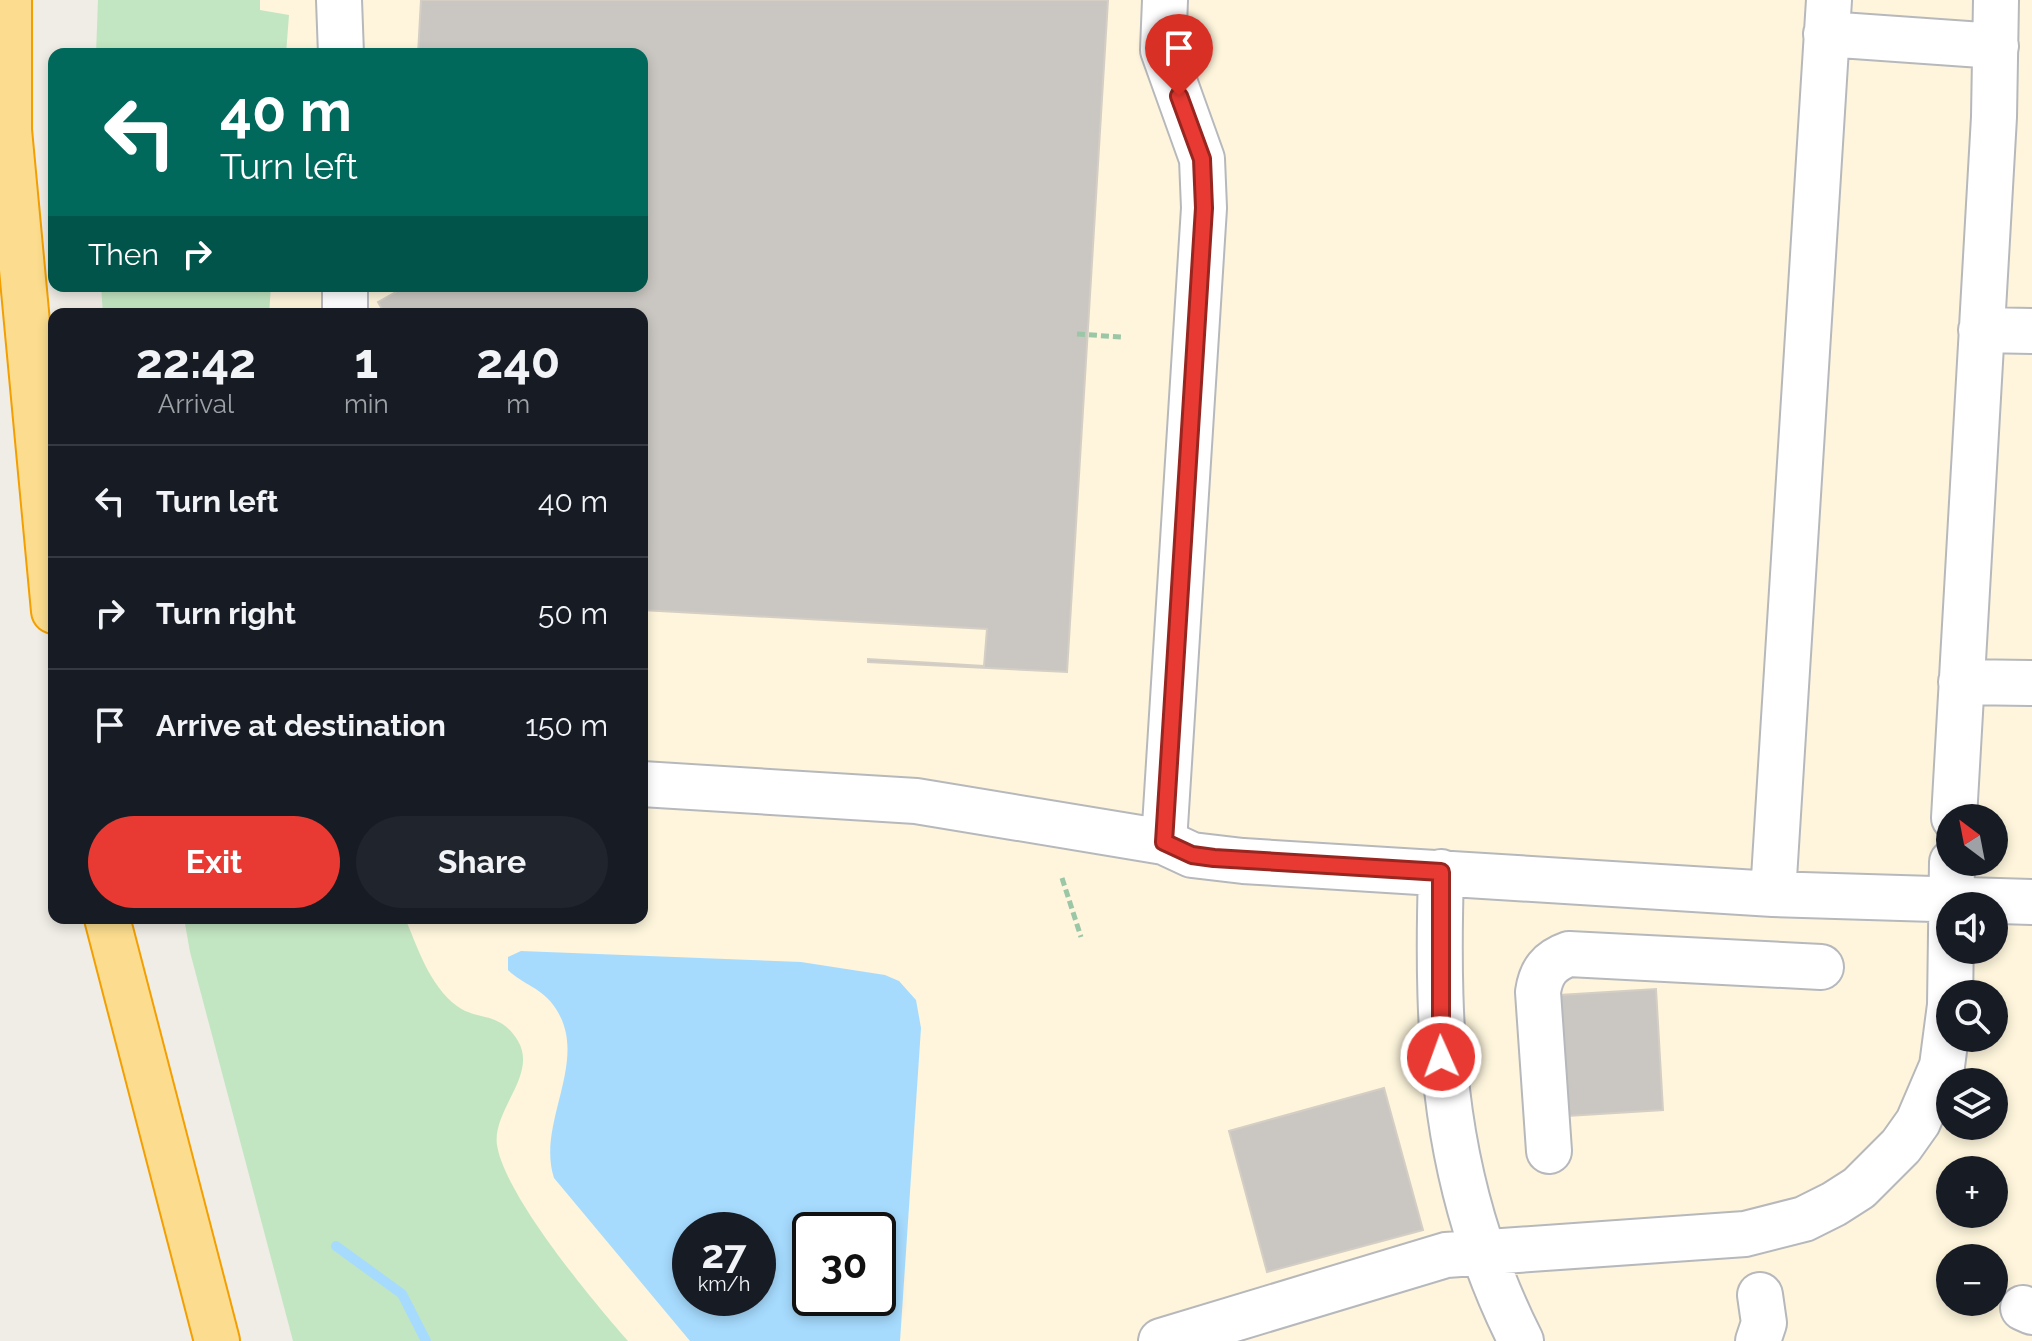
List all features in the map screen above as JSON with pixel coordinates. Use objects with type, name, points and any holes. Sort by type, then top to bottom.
[{"type":"highway","points":[[9,0],[9,130],[48,547]]},
{"type":"highway","points":[[109,924],[217,1341]]},
{"type":"street","points":[[339,0],[341,48]]},
{"type":"street","points":[[1164,842],[1204,208],[1202,159],[1163,50],[1165,0]]},
{"type":"street","points":[[1955,804],[1996,0]]},
{"type":"street","points":[[1773,894],[1828,17],[1996,46]]},
{"type":"street","points":[[1981,330],[2032,331]]},
{"type":"street","points":[[1961,682],[2030,683]]},
{"type":"street","points":[[648,784],[916,801],[1164,842],[1192,855],[1228,860],[1773,894],[1951,881],[2032,902]]},
{"type":"street","points":[[1441,872],[1439,995],[1445,1098],[1461,1178],[1484,1251],[1521,1341]]},
{"type":"street","points":[[1161,1341],[1440,1256],[1745,1234],[1804,1219],[1859,1188],[1882,1168],[1918,1122],[1942,1066],[1950,1005],[1951,881]]},
{"type":"street","points":[[1549,1151],[1538,992],[1543,972],[1550,964],[1569,954],[1821,967]]},
{"type":"street","points":[[1758,1341],[1764,1323],[1760,1295]]},
{"type":"path","points":[[1077,334],[1121,337]]},
{"type":"path","points":[[1062,878],[1081,937]]},
{"type":"shaded area","points":[[209,0],[2032,0],[2032,1341],[550,1341],[320,924],[648,924],[648,308],[195,308],[196,292],[648,292],[648,48],[207,48]]},
{"type":"green space","points":[[98,0],[260,0],[260,10],[289,15],[286,48],[96,48]]},
{"type":"green space","points":[[101,292],[271,292],[269,308],[103,308]]},
{"type":"green space","points":[[185,924],[408,924],[425,965],[447,997],[465,1011],[504,1025],[518,1041],[523,1054],[519,1080],[497,1132],[503,1166],[532,1219],[552,1247],[628,1341],[293,1341]]},
{"type":"water","points":[[521,951],[801,962],[885,975],[899,981],[916,1000],[921,1028],[900,1341],[690,1341],[554,1178],[550,1157],[566,1071],[568,1050],[565,1029],[551,1002],[508,970],[508,957]]},
{"type":"building","points":[[421,0],[1108,0],[1067,672],[868,662],[868,659],[984,666],[987,629],[648,610],[648,308],[382,308],[378,302],[396,292],[648,292],[648,48],[418,48]]},
{"type":"building","points":[[1656,989],[1663,1110],[1568,1116],[1560,995]]},
{"type":"building","points":[[1384,1088],[1423,1230],[1267,1272],[1229,1131]]},
{"type":"waterway","points":[[336,1246],[402,1294],[426,1341]]},
{"type":"route","points":[[1179,96],[1202,159],[1204,208],[1164,842],[1192,855],[1214,858],[1441,872],[1441,1057]]}]
